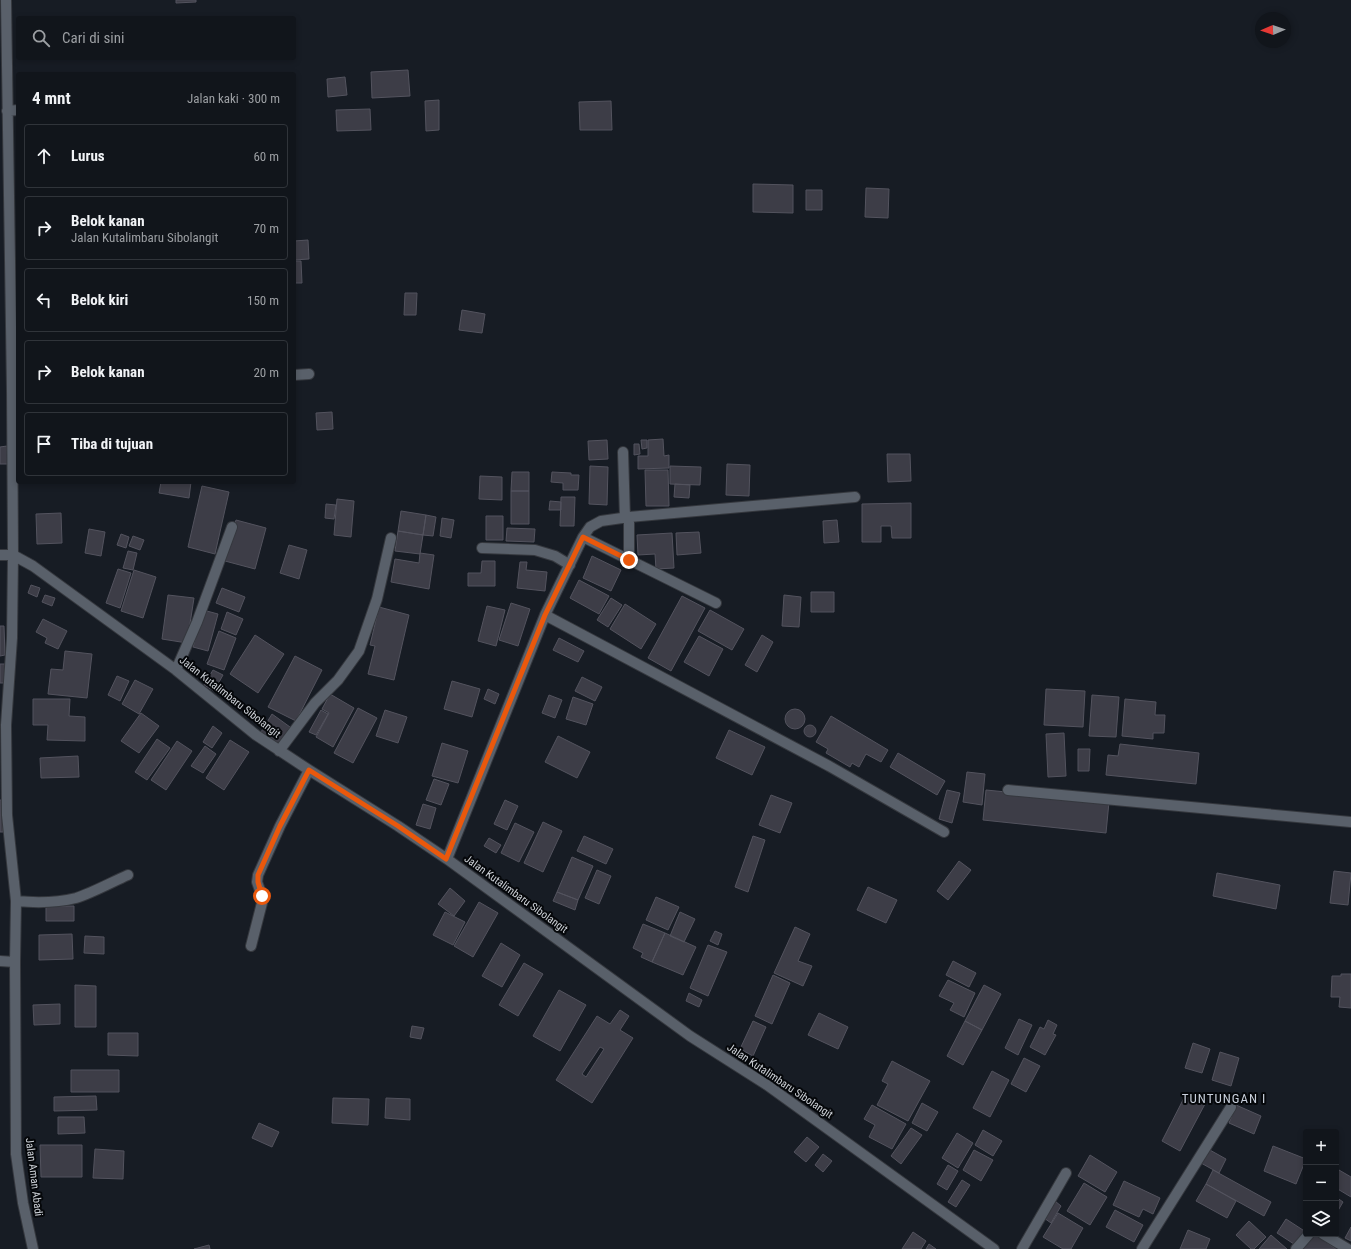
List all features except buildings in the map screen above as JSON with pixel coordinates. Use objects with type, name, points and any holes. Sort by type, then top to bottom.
[{"type":"street","name":"Jalan Aman Abadi","points":[[6,0],[7,111],[14,245],[15,390],[12,638],[6,725],[6,815],[16,901],[16,1154],[23,1203],[33,1249]]},
{"type":"street","points":[[7,111],[16,110]]},
{"type":"street","points":[[296,375],[309,374]]},
{"type":"street","points":[[623,452],[629,560]]},
{"type":"street","points":[[446,859],[545,615],[583,537],[590,526],[601,521],[627,518],[855,497]]},
{"type":"street","points":[[176,670],[197,622],[232,527]]},
{"type":"street","points":[[583,537],[716,603]]},
{"type":"street","points":[[279,751],[315,703],[338,680],[359,651],[377,599],[391,538]]},
{"type":"street","points":[[482,548],[535,550],[556,556],[570,565]]},
{"type":"street","name":"Jalan Kutalimbaru Sibolangit","points":[[0,555],[13,555],[33,566],[176,670],[256,735],[398,826],[446,859],[690,1036],[767,1085],[994,1249]]},
{"type":"street","points":[[545,615],[829,766],[944,832]]},
{"type":"street","points":[[251,946],[263,899],[258,882],[258,875],[280,826],[309,770]]},
{"type":"street","points":[[1008,790],[1351,822]]},
{"type":"street","points":[[16,901],[40,903],[58,902],[77,898],[128,874]]},
{"type":"street","points":[[0,961],[15,962]]},
{"type":"street","points":[[1142,1249],[1231,1107]]},
{"type":"street","points":[[1022,1249],[1066,1173]]},
{"type":"street","points":[[1296,1249],[1306,1237]]},
{"type":"street","points":[[1328,1237],[1348,1249]]},
{"type":"district","name":"TUNTUNGAN I","points":[[1224,1098]]},
{"type":"route","points":[[262,896],[257,878],[258,875],[280,826],[309,770],[398,826],[446,859],[545,615],[583,537],[629,560]]}]
